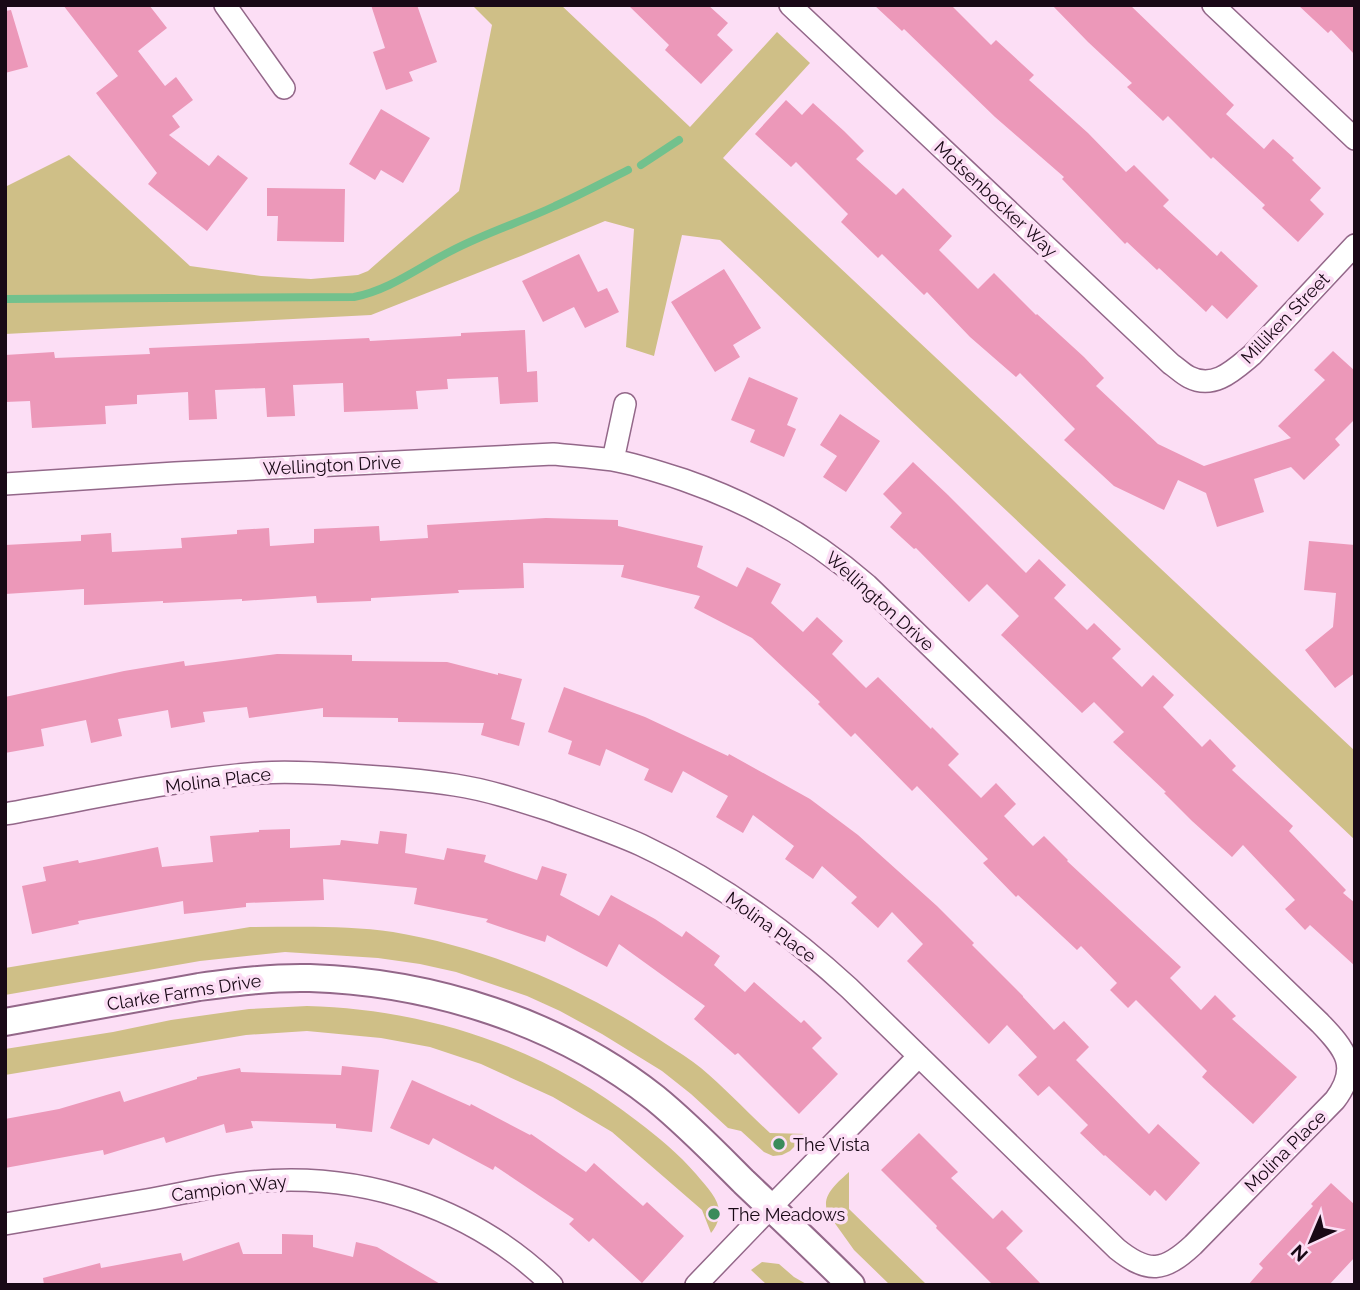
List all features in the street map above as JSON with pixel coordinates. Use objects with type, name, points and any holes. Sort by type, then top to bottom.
[{"type":"street","points":[[225,5],[284,88]]},
{"type":"street","name":"Motsenbocker Way","points":[[790,5],[1171,364],[1190,378],[1208,382]]},
{"type":"street","points":[[1213,5],[1355,139]]},
{"type":"street","name":"Milliken Street","points":[[1208,382],[1228,374],[1252,355],[1355,245]]},
{"type":"street","points":[[613,460],[625,404]]},
{"type":"street","name":"Wellington Drive","points":[[5,484],[553,454],[613,460],[656,471],[749,507],[798,533],[846,567],[895,612],[1320,1023],[1337,1041],[1350,1066]]},
{"type":"street","name":"Molina Place","points":[[5,814],[160,786],[263,772],[331,774],[418,780],[458,786],[534,805],[612,833],[667,859],[781,930],[827,967],[1117,1249],[1129,1259],[1157,1268],[1181,1256],[1335,1100],[1349,1079],[1350,1066]]},
{"type":"street","name":"Clarke Farms Drive","points":[[5,1022],[199,987],[256,980],[309,978],[408,989],[489,1011],[581,1050],[631,1080],[673,1114],[851,1285]]},
{"type":"street","points":[[696,1285],[919,1056]]},
{"type":"street","name":"Campion Way","points":[[5,1224],[250,1182],[333,1182],[364,1186],[406,1197],[446,1212],[496,1240],[522,1258],[552,1285]]},
{"type":"shaded area","points":[[472,5],[561,5],[690,127],[777,32],[810,63],[723,158],[1355,751],[1355,840],[720,240],[682,235],[654,356],[626,347],[634,229],[605,221],[371,315],[5,334],[5,187],[69,155],[190,266],[261,276],[311,279],[358,275],[368,271],[459,191],[492,25]]},
{"type":"shaded area","points":[[250,927],[339,927],[393,932],[465,949],[535,973],[603,1006],[675,1049],[710,1076],[770,1133],[807,1134],[790,1151],[773,1156],[764,1152],[741,1131],[728,1128],[662,1071],[560,1011],[527,996],[456,972],[420,964],[378,958],[285,952],[200,961],[5,995],[5,968]]},
{"type":"shaded area","points":[[307,1006],[396,1015],[439,1024],[523,1053],[563,1072],[637,1121],[683,1160],[717,1202],[719,1216],[716,1224],[711,1233],[702,1210],[612,1132],[553,1097],[481,1064],[430,1047],[381,1038],[307,1031],[246,1035],[5,1075],[5,1049],[171,1020],[249,1009]]},
{"type":"shaded area","points":[[849,1172],[849,1209],[927,1285],[890,1285],[854,1250],[829,1215],[826,1202],[830,1191]]},
{"type":"shaded area","points":[[762,1262],[779,1264],[808,1285],[767,1285],[751,1270]]},
{"type":"building","points":[[63,5],[149,5],[167,28],[138,51],[165,86],[176,77],[193,100],[172,116],[180,127],[169,135],[209,166],[218,155],[248,178],[207,231],[148,184],[157,173],[96,93],[118,76]]},
{"type":"building","points":[[371,5],[417,5],[437,62],[409,72],[413,81],[386,90],[373,52],[385,48]]},
{"type":"building","points":[[628,5],[708,5],[728,23],[717,35],[733,50],[701,84],[665,50],[669,45]]},
{"type":"building","points":[[874,5],[951,5],[991,45],[996,40],[1034,75],[1029,80],[1088,133],[1126,172],[1134,165],[1169,200],[1163,206],[1217,256],[1221,251],[1258,286],[1227,319],[1212,305],[1206,312],[1159,268],[1157,270],[1127,242],[1125,244],[1062,179],[1064,177],[995,117],[904,29],[902,31]]},
{"type":"building","points":[[1052,5],[1130,5],[1234,105],[1226,114],[1264,149],[1273,139],[1294,158],[1292,160],[1321,188],[1310,200],[1324,214],[1298,242],[1262,208],[1265,205],[1213,157],[1211,159],[1168,116],[1163,121],[1127,87],[1132,83]]},
{"type":"building","points":[[1298,5],[1355,5],[1355,55],[1331,30],[1328,33]]},
{"type":"building","points":[[11,10],[28,67],[5,73],[5,11]]},
{"type":"building","points":[[786,100],[802,115],[813,103],[844,131],[864,151],[856,159],[896,195],[903,188],[952,236],[939,250],[978,289],[994,273],[1084,357],[1104,378],[1096,386],[1158,444],[1204,466],[1291,438],[1278,426],[1325,380],[1314,370],[1333,351],[1355,371],[1355,419],[1335,439],[1340,445],[1304,480],[1291,467],[1254,479],[1264,512],[1217,527],[1206,493],[1178,480],[1164,510],[1114,486],[1064,440],[1075,429],[1020,373],[1016,377],[970,337],[927,292],[924,295],[882,254],[878,258],[841,222],[848,214],[796,162],[791,167],[755,134]]},
{"type":"building","points":[[381,109],[430,138],[403,183],[381,170],[375,180],[349,164]]},
{"type":"building","points":[[267,188],[345,189],[344,242],[277,241],[278,216],[267,216]]},
{"type":"building","points":[[579,254],[598,292],[607,288],[619,312],[585,328],[574,307],[543,322],[522,281]]},
{"type":"building","points":[[724,269],[761,328],[733,345],[740,357],[715,372],[671,302]]},
{"type":"building","points":[[525,330],[527,372],[537,371],[538,402],[500,404],[498,377],[447,379],[448,389],[416,391],[418,409],[344,412],[343,383],[293,385],[295,416],[267,417],[265,388],[215,390],[217,419],[189,420],[188,392],[137,395],[137,404],[105,406],[106,424],[32,428],[30,401],[5,402],[5,355],[54,352],[55,358],[150,354],[149,348],[369,338],[370,341]]},
{"type":"building","points":[[749,377],[798,398],[787,425],[796,429],[784,457],[750,442],[755,430],[731,420]]},
{"type":"building","points":[[840,414],[880,441],[846,492],[823,477],[837,456],[820,445]]},
{"type":"building","points":[[913,462],[1026,573],[1039,559],[1066,585],[1054,598],[1087,630],[1094,623],[1121,649],[1112,658],[1142,687],[1153,675],[1174,695],[1163,707],[1202,747],[1210,739],[1236,766],[1232,770],[1293,826],[1289,831],[1346,890],[1343,893],[1355,903],[1355,966],[1310,925],[1305,930],[1285,909],[1295,900],[1243,845],[1232,857],[1113,742],[1124,732],[1094,702],[1082,713],[1001,635],[1019,616],[987,584],[969,602],[916,548],[890,527],[902,513],[883,494]]},
{"type":"building","points":[[546,518],[618,520],[618,526],[703,546],[697,567],[737,587],[747,567],[781,584],[771,603],[803,632],[817,617],[843,641],[832,654],[866,688],[878,677],[959,754],[948,765],[981,798],[996,783],[1016,804],[1004,816],[1033,846],[1044,836],[1067,861],[1181,967],[1170,978],[1201,1010],[1215,995],[1236,1016],[1232,1019],[1297,1077],[1253,1124],[1202,1077],[1207,1071],[1136,1000],[1128,1008],[1110,990],[1117,983],[1081,946],[1077,950],[1018,895],[1016,897],[983,863],[988,859],[917,786],[912,791],[855,733],[851,737],[818,704],[820,702],[752,638],[694,608],[700,596],[621,577],[624,565],[523,563],[524,588],[458,590],[459,593],[371,598],[371,601],[317,603],[316,596],[242,601],[84,605],[84,589],[5,594],[5,545],[81,541],[81,535],[111,533],[112,552],[182,548],[181,538],[237,534],[237,530],[269,528],[270,546],[314,543],[314,529],[379,526],[380,541],[428,538],[427,525]]},
{"type":"building","points":[[1309,541],[1355,545],[1355,673],[1335,688],[1305,650],[1333,627],[1336,593],[1304,590]]},
{"type":"building","points":[[277,654],[352,655],[352,661],[447,662],[522,679],[511,719],[525,723],[519,746],[481,735],[484,723],[398,722],[398,718],[323,717],[323,708],[249,718],[247,707],[203,712],[205,722],[171,728],[168,710],[118,719],[122,736],[91,743],[86,720],[41,729],[44,746],[5,753],[5,697],[184,661],[185,666]]},
{"type":"building","points":[[564,687],[645,717],[728,756],[729,754],[810,799],[858,835],[937,906],[1054,1030],[1064,1021],[1089,1047],[1076,1060],[1149,1134],[1158,1124],[1200,1163],[1166,1201],[1155,1190],[1150,1196],[1080,1133],[1088,1125],[1049,1086],[1038,1096],[1018,1075],[1037,1057],[1007,1025],[989,1044],[907,961],[923,944],[892,912],[878,928],[851,903],[857,897],[822,866],[813,879],[785,859],[794,846],[753,815],[743,833],[716,817],[728,796],[683,771],[672,793],[644,780],[649,769],[606,749],[600,766],[568,754],[572,741],[548,732]]},
{"type":"building","points":[[290,829],[290,848],[340,845],[341,840],[378,844],[380,831],[407,834],[405,853],[444,860],[447,848],[486,855],[484,862],[537,880],[542,866],[567,874],[560,895],[599,916],[611,895],[682,937],[686,931],[720,956],[714,965],[745,992],[754,982],[801,1023],[804,1020],[822,1038],[812,1048],[838,1074],[799,1114],[738,1053],[735,1055],[694,1019],[705,1006],[619,944],[607,967],[547,935],[545,942],[486,922],[488,919],[414,904],[417,888],[323,879],[324,900],[246,903],[246,907],[184,914],[183,901],[78,921],[79,924],[32,934],[22,886],[46,881],[43,867],[78,860],[79,863],[158,847],[162,867],[213,862],[210,836]]},
{"type":"building","points":[[342,1066],[379,1070],[372,1132],[336,1128],[336,1124],[251,1121],[253,1128],[226,1133],[224,1124],[166,1143],[164,1137],[104,1155],[103,1150],[5,1168],[5,1119],[59,1109],[120,1091],[124,1102],[197,1077],[240,1068],[241,1072],[341,1075]]},
{"type":"building","points":[[412,1080],[470,1106],[471,1104],[531,1134],[586,1172],[594,1163],[643,1206],[647,1202],[684,1236],[642,1283],[593,1238],[589,1242],[569,1224],[574,1219],[495,1166],[493,1170],[433,1138],[429,1145],[390,1128]]},
{"type":"building","points":[[919,1133],[958,1172],[951,1178],[993,1219],[1002,1210],[1023,1231],[1006,1248],[1042,1285],[993,1285],[881,1170]]},
{"type":"building","points":[[1331,1183],[1355,1205],[1355,1257],[1329,1285],[1248,1285],[1263,1268],[1259,1264]]},
{"type":"building","points":[[282,1234],[313,1235],[313,1247],[353,1257],[356,1242],[377,1247],[442,1285],[44,1285],[43,1278],[100,1263],[101,1268],[181,1253],[183,1261],[239,1242],[243,1254],[282,1254]]},
{"type":"waterway","points":[[641,165],[679,140]]},
{"type":"waterway","points":[[5,299],[354,297],[392,284],[439,257],[564,202],[628,170]]},
{"type":"place","name":"The Vista","points":[[779,1144]]},
{"type":"place","name":"The Meadows","points":[[714,1214]]}]
